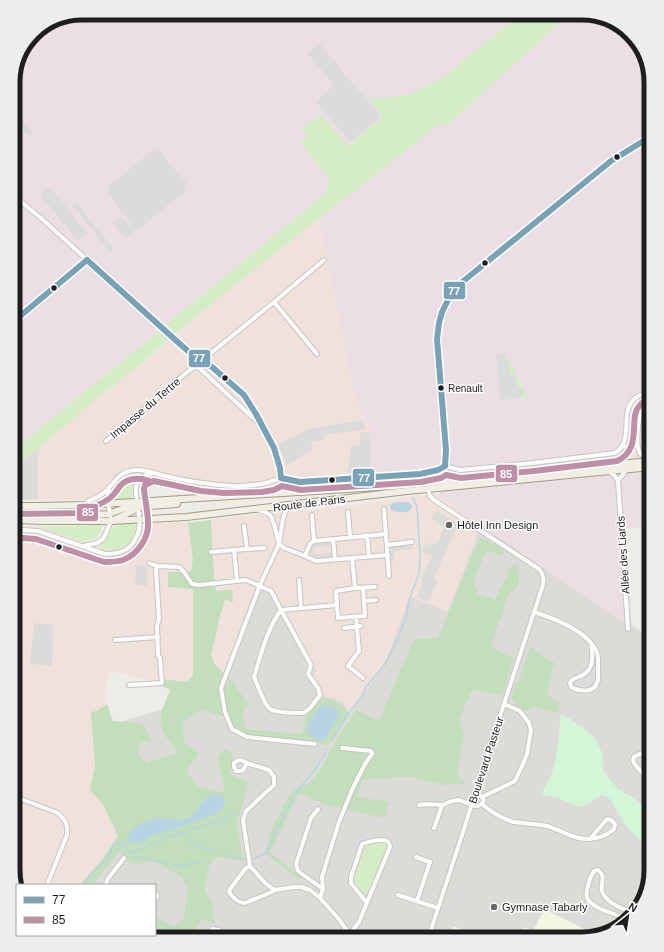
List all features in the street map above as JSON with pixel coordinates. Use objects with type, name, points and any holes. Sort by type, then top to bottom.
[{"type":"main road","name":"Route de Paris","points":[[20,506],[85,505],[108,503],[137,505],[179,499],[395,486],[644,462]]},
{"type":"main road","name":"Route de Paris","points":[[20,520],[111,521],[192,516],[428,489],[644,468]]},
{"type":"main road","points":[[47,521],[49,518],[109,514],[126,507],[137,505]]},
{"type":"main road","points":[[111,521],[137,505]]},
{"type":"street","points":[[446,466],[437,339],[439,322],[446,304],[453,292],[461,283],[611,161],[642,142],[644,148]]},
{"type":"street","points":[[20,201],[37,214],[188,351],[218,372],[244,395],[274,448],[280,468],[281,478]]},
{"type":"street","points":[[20,316],[87,260]]},
{"type":"street","name":"Impasse du Tertre","points":[[106,441],[324,260]]},
{"type":"street","points":[[274,302],[317,354]]},
{"type":"street","points":[[188,351],[196,365],[261,424]]},
{"type":"street","points":[[85,505],[88,501],[100,495],[122,474],[136,470],[145,470],[203,483],[224,485],[262,484],[281,478],[300,482],[420,474],[438,470],[446,466],[460,470],[606,455],[615,453],[623,446],[626,440],[628,409],[631,403],[638,396],[644,394]]},
{"type":"street","points":[[640,413],[637,443],[640,453],[644,456]]},
{"type":"street","points":[[623,446],[632,448],[637,443]]},
{"type":"street","points":[[608,471],[614,475],[618,481],[626,469]]},
{"type":"street","points":[[20,531],[38,531],[105,554],[121,552],[132,544],[139,531],[140,520],[136,488],[138,480],[144,476],[154,473]]},
{"type":"street","name":"Allée des Liards","points":[[618,481],[628,629]]},
{"type":"street","points":[[83,546],[98,544],[106,533],[111,521],[108,503],[109,487]]},
{"type":"street","name":"Boulevard Pasteur","points":[[428,489],[430,496],[434,500],[539,569],[544,580],[430,932]]},
{"type":"street","points":[[291,505],[285,512],[283,519],[280,544],[260,585],[221,688],[225,712],[232,729],[247,737],[315,744]]},
{"type":"street","points":[[255,509],[270,515],[273,519],[276,534],[280,544],[284,548],[316,561],[388,555]]},
{"type":"street","points":[[384,509],[389,576]]},
{"type":"street","points":[[348,512],[350,537]]},
{"type":"street","points":[[312,515],[314,541]]},
{"type":"street","points":[[244,526],[246,549]]},
{"type":"street","points":[[305,556],[310,544],[314,541],[386,534]]},
{"type":"street","points":[[367,535],[369,556]]},
{"type":"street","points":[[334,539],[335,559]]},
{"type":"street","points":[[387,545],[412,542]]},
{"type":"street","points":[[211,552],[265,548]]},
{"type":"street","points":[[234,550],[237,580]]},
{"type":"street","points":[[352,558],[355,588]]},
{"type":"street","points":[[149,563],[157,566],[179,567],[192,584],[199,585],[246,580],[260,585],[271,592],[281,610],[311,665],[308,674],[318,688],[320,695],[311,707],[304,713],[286,713],[271,710],[266,704],[254,677],[261,653],[274,619],[281,610],[337,605]]},
{"type":"street","points":[[129,685],[162,684],[160,658],[158,655],[157,626],[159,620],[157,566]]},
{"type":"street","points":[[299,580],[301,608]]},
{"type":"street","points":[[363,588],[365,616],[338,618],[336,590],[375,587]]},
{"type":"street","points":[[364,601],[376,600]]},
{"type":"street","points":[[534,612],[574,629],[591,643],[594,647],[598,656],[597,683],[593,688],[586,691],[576,690],[571,687],[570,683],[572,679],[583,675],[588,671],[593,652],[591,643]]},
{"type":"street","points":[[356,617],[359,627],[359,651],[348,666],[363,678]]},
{"type":"street","points":[[344,628],[359,627]]},
{"type":"street","points":[[115,640],[158,637]]},
{"type":"street","points":[[482,797],[515,781],[524,764],[528,749],[531,730],[529,723],[520,711],[504,704]]},
{"type":"street","points":[[320,898],[323,889],[322,877],[339,822],[352,790],[372,754],[371,750],[342,748]]},
{"type":"street","points":[[644,752],[634,757],[633,760],[644,776]]},
{"type":"street","points":[[247,763],[269,770],[274,777],[274,785],[246,811],[243,820],[250,866],[266,884],[275,890]]},
{"type":"street","points":[[475,793],[482,797]]},
{"type":"street","points":[[482,797],[484,800],[482,804]]},
{"type":"street","points":[[20,799],[58,813],[68,826],[67,835],[47,884]]},
{"type":"street","points":[[419,806],[427,803],[442,805],[457,800],[475,806],[480,806],[482,804]]},
{"type":"street","points":[[482,804],[502,818],[512,822],[548,827],[579,838],[590,839],[610,833],[614,829],[615,824],[611,820],[607,819],[590,839]]},
{"type":"street","points":[[434,828],[442,805]]},
{"type":"street","points":[[318,809],[311,818],[296,864],[298,871],[323,889]]},
{"type":"street","points":[[352,932],[357,926],[367,903],[390,847],[388,841],[385,840],[365,842],[362,844],[351,877],[351,883],[367,903]]},
{"type":"street","points":[[416,857],[430,862],[416,901]]},
{"type":"street","points":[[106,884],[107,880],[124,858]]},
{"type":"street","points":[[250,866],[246,868],[230,889],[229,892],[238,902],[245,903],[275,890],[301,887],[310,890],[320,898],[348,932]]},
{"type":"street","points":[[623,916],[598,908],[591,904],[587,898],[586,891],[590,876],[594,871],[598,870],[602,873],[602,891],[608,900],[629,910]]},
{"type":"street","points":[[398,895],[438,908]]},
{"type":"street","points":[[212,932],[212,929],[219,930],[220,932]]},
{"type":"street","points":[[342,932],[346,929]]},
{"type":"shaded area","points":[[82,20],[513,20],[441,79],[406,95],[370,100],[383,117],[348,146],[327,192],[20,444],[20,78],[26,55],[41,35],[62,23]]},
{"type":"shaded area","points":[[562,20],[594,21],[613,28],[631,44],[636,51],[642,66],[644,82],[644,394],[627,401],[624,451],[608,453],[610,477],[644,474],[644,527],[626,528],[632,627],[447,502],[440,494],[438,467],[371,473],[370,428],[356,401],[319,218],[437,125],[448,125]]},
{"type":"shaded area","points":[[319,43],[381,117],[350,142],[316,102],[334,85],[307,53]]},
{"type":"shaded area","points":[[20,116],[33,132],[28,136],[20,126]]},
{"type":"shaded area","points":[[159,150],[187,184],[184,186],[187,190],[126,239],[113,223],[121,216],[129,226],[132,224],[107,192],[110,189],[108,186],[152,151],[154,153]]},
{"type":"shaded area","points":[[50,187],[87,233],[78,241],[40,195]]},
{"type":"shaded area","points":[[76,202],[114,249],[110,252],[72,205]]},
{"type":"shaded area","points":[[319,218],[356,401],[371,427],[372,480],[225,490],[202,487],[197,492],[155,485],[158,471],[139,467],[128,469],[119,474],[103,491],[91,499],[39,499],[38,449],[96,399],[142,364],[200,313]]},
{"type":"shaded area","points":[[505,353],[506,361],[509,361],[510,375],[516,375],[517,386],[522,389],[522,398],[501,400],[499,394],[496,354]]},
{"type":"shaded area","points":[[644,394],[644,474],[610,477],[608,452],[624,451],[627,401]]},
{"type":"shaded area","points":[[362,420],[366,429],[324,435],[323,440],[311,442],[313,449],[287,465],[278,444],[309,429]]},
{"type":"shaded area","points":[[360,432],[370,433],[371,473],[348,473],[351,446],[360,445]]},
{"type":"shaded area","points":[[38,449],[38,500],[20,499],[20,462]]},
{"type":"shaded area","points":[[440,494],[449,503],[481,525],[447,612],[410,596],[386,662],[350,714],[343,703],[334,698],[324,696],[313,676],[317,670],[289,619],[266,588],[255,588],[217,689],[171,685],[108,670],[102,727],[93,730],[95,766],[103,804],[118,836],[102,860],[81,884],[22,884],[20,870],[20,529],[37,527],[83,541],[104,550],[111,551],[121,549],[127,544],[133,537],[136,530],[146,528],[155,523],[188,523],[259,514],[294,512],[356,505],[414,496]]},
{"type":"shaded area","points":[[437,510],[458,524],[434,578],[437,581],[428,602],[417,597],[422,585],[422,578],[432,556],[422,551],[425,544],[429,546],[431,542],[436,545],[444,528],[431,518]]},
{"type":"shaded area","points":[[481,525],[644,634],[644,870],[642,886],[636,901],[620,919],[613,924],[598,930],[582,932],[156,932],[156,884],[81,884],[102,860],[93,730],[170,707],[217,689],[255,588],[266,588],[289,619],[317,671],[324,696],[334,698],[343,703],[410,595],[447,612]]},
{"type":"shaded area","points":[[331,542],[331,546],[316,547],[313,552],[315,554],[332,553],[333,557],[314,558],[310,549],[312,544]]},
{"type":"shaded area","points":[[412,545],[412,549],[394,551],[394,561],[391,561],[391,547]]},
{"type":"shaded area","points":[[136,565],[147,566],[147,586],[135,585]]},
{"type":"shaded area","points":[[496,571],[508,575],[501,586],[496,600],[477,594],[481,582],[490,585]]},
{"type":"shaded area","points":[[34,623],[54,625],[52,666],[30,664]]},
{"type":"shaded area","points":[[527,645],[530,647],[518,683],[515,681]]},
{"type":"shaded area","points":[[594,657],[596,658],[593,686],[590,688],[581,688],[578,686],[578,680],[585,677],[592,669]]},
{"type":"shaded area","points":[[459,886],[470,891],[458,914],[447,908]]},
{"type":"shaded area","points":[[544,909],[588,931],[522,932],[524,927],[533,931]]},
{"type":"shaded area","points":[[454,926],[466,932],[451,932]]},
{"type":"green space","points":[[513,20],[562,20],[448,125],[437,125],[175,334],[167,324],[327,192],[325,188],[329,178],[300,142],[307,136],[301,129],[321,115],[348,146],[383,117],[370,100],[406,95],[441,79]]},
{"type":"green space","points":[[159,331],[169,339],[38,449],[20,462],[20,444]]},
{"type":"green space","points":[[505,353],[528,398],[522,398],[522,390],[519,389],[510,375],[509,361],[505,361]]},
{"type":"green space","points":[[138,473],[133,482],[132,495],[124,500],[110,501],[110,496],[117,482],[130,474]]},
{"type":"green space","points":[[150,477],[151,481],[147,487],[146,497],[140,492],[139,486],[143,480]]},
{"type":"green space","points":[[101,507],[102,514],[20,516],[20,508],[57,509]]},
{"type":"green space","points":[[211,520],[216,591],[232,590],[233,602],[225,599],[211,655],[215,665],[232,681],[248,704],[242,713],[246,729],[298,734],[302,733],[306,716],[322,697],[337,702],[349,714],[328,745],[248,735],[233,727],[223,716],[201,710],[182,723],[184,742],[199,754],[186,771],[197,786],[225,792],[217,755],[227,749],[233,756],[229,774],[249,783],[237,822],[243,861],[216,857],[210,863],[204,889],[212,904],[215,924],[201,919],[194,932],[156,932],[156,917],[174,927],[184,918],[188,888],[181,876],[154,861],[132,865],[120,851],[93,884],[81,884],[102,860],[118,836],[103,804],[90,790],[95,766],[91,712],[97,711],[107,704],[113,721],[142,723],[152,741],[139,743],[138,754],[148,763],[178,753],[162,731],[161,713],[170,690],[162,686],[160,679],[187,682],[193,675],[193,589],[168,587],[168,572],[191,572],[193,559],[188,523]],"holes":[[[206,798],[215,815],[151,836],[157,818],[182,820],[192,816]]]},
{"type":"green space","points":[[119,524],[136,525],[133,538],[129,543],[124,547],[112,550],[99,548],[100,544],[108,536],[112,528]]},
{"type":"green space","points":[[102,525],[97,537],[91,540],[83,541],[37,527]]},
{"type":"green space","points":[[480,537],[503,549],[502,556],[486,550],[474,581],[476,590],[488,594],[503,583],[510,567],[518,563],[519,584],[508,596],[491,646],[514,659],[502,695],[472,689],[459,720],[464,737],[457,773],[465,783],[444,785],[411,777],[363,779],[357,797],[389,802],[384,818],[326,805],[299,793],[270,852],[302,878],[297,878],[265,853],[272,828],[291,792],[309,783],[320,771],[339,735],[356,710],[379,721],[414,639],[438,638]]},
{"type":"green space","points":[[530,647],[557,665],[552,669],[547,694],[560,704],[558,713],[533,706],[527,711],[512,700],[516,682],[518,682]]},
{"type":"green space","points":[[563,714],[595,737],[603,755],[603,770],[616,787],[644,806],[644,841],[642,843],[627,827],[609,798],[602,795],[584,806],[577,806],[558,798],[540,795],[554,768],[558,748],[560,716]]},
{"type":"green space","points":[[384,842],[387,845],[386,849],[369,890],[365,893],[361,892],[355,884],[354,877],[364,849],[366,845]]},
{"type":"water","points":[[408,502],[412,506],[409,511],[401,512],[391,510],[390,506],[393,503]]},
{"type":"water","points":[[321,705],[326,705],[340,712],[325,740],[321,742],[311,737],[307,732],[308,723]]},
{"type":"water","points":[[213,794],[223,796],[224,803],[222,809],[215,815],[151,836],[141,843],[128,841],[127,837],[131,830],[144,822],[157,818],[182,820],[192,816],[206,798]]},
{"type":"waterway","points":[[331,742],[350,711],[363,695],[366,687],[385,664],[406,618],[409,600],[419,573],[420,556],[417,507],[413,498]]},
{"type":"waterway","points":[[253,859],[267,852],[273,837],[298,790],[316,769],[327,749]]},
{"type":"waterway","points":[[123,846],[130,853],[177,834],[187,832],[193,828],[206,826],[209,823],[219,822],[237,810]]},
{"type":"waterway","points":[[171,829],[183,836]]},
{"type":"waterway","points":[[84,884],[91,873],[105,861],[110,854],[112,846],[117,843],[123,846],[129,839]]},
{"type":"waterway","points":[[187,840],[216,852]]},
{"type":"waterway","points":[[223,855],[245,859]]},
{"type":"waterway","points":[[134,856],[166,863]]},
{"type":"waterway","points":[[172,865],[182,866],[200,861]]},
{"type":"transit line","name":"77","points":[[445,466],[446,450],[437,339],[442,312],[450,296],[461,283],[611,161],[642,142]]},
{"type":"transit line","name":"77","points":[[87,260],[181,345],[212,367],[244,395],[274,448],[280,468],[281,478]]},
{"type":"transit line","name":"77","points":[[20,316],[87,260]]},
{"type":"transit line","name":"85","points":[[20,539],[23,538],[36,539],[104,562],[116,562],[128,558],[141,545],[148,529],[144,489],[145,485],[154,481],[201,491],[224,493],[262,492],[274,490],[282,486],[301,490],[421,482],[441,478],[446,475],[461,478],[617,461],[625,456],[630,449],[633,441],[636,411],[644,402]]},
{"type":"transit line","name":"77","points":[[281,478],[300,482],[420,474],[438,470],[445,466]]},
{"type":"transit line","name":"85","points":[[20,514],[87,513],[115,494],[123,483],[138,479],[150,481]]},
{"type":"place","name":"Renault","points":[[441,388]]},
{"type":"place","name":"Hôtel Inn Design","points":[[449,525]]},
{"type":"place","name":"Gymnase Tabarly","points":[[494,907]]}]
